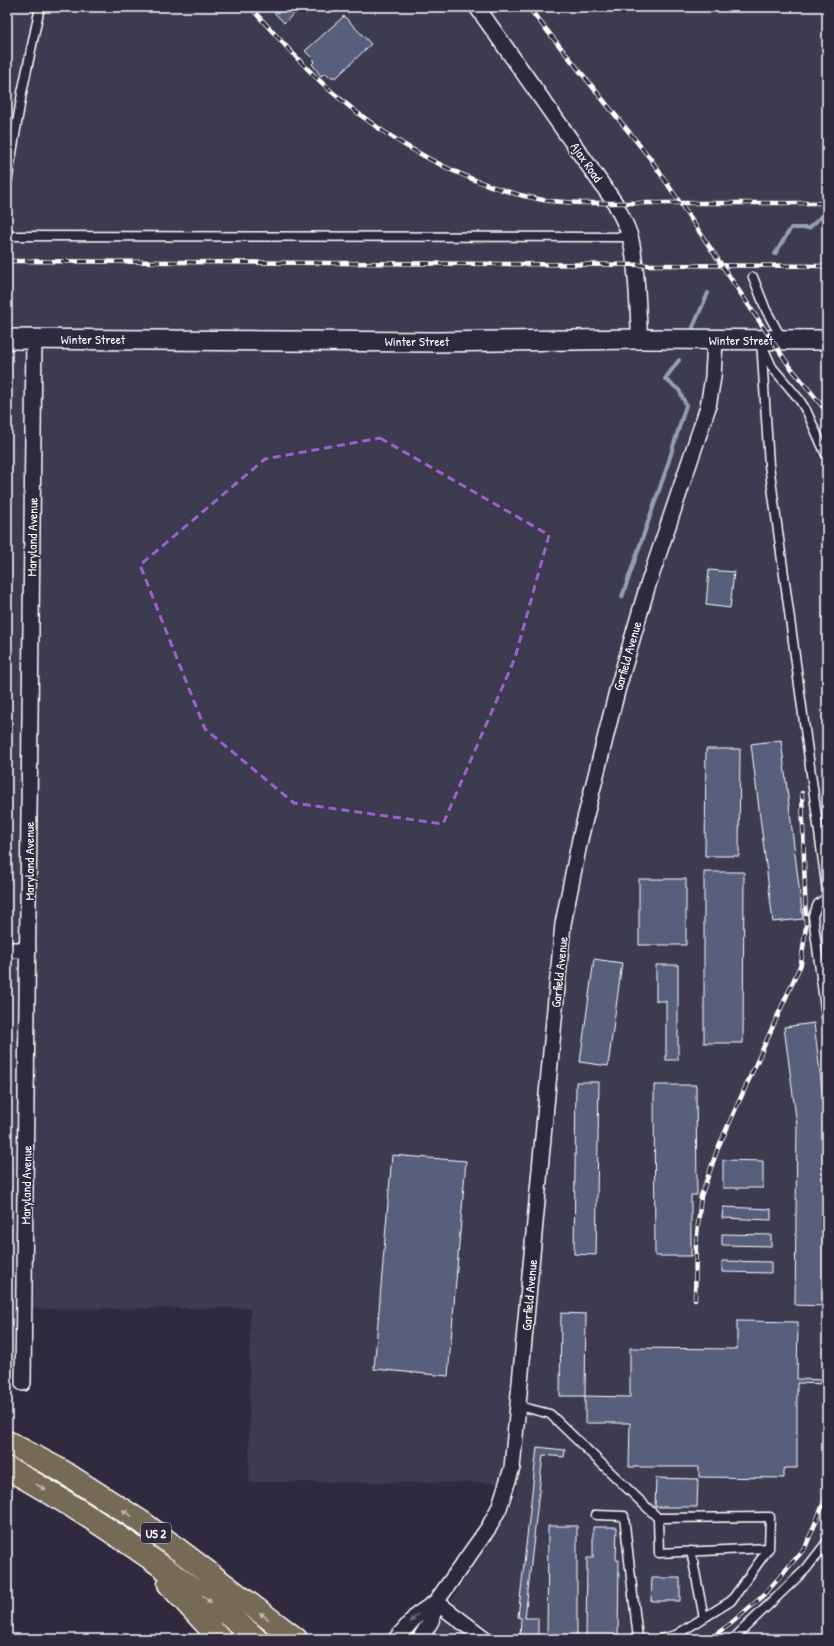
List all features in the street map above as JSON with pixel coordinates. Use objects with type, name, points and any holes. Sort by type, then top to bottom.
[{"type":"highway","name":"US 2","points":[[7,1442],[62,1471],[143,1523],[296,1639]]},
{"type":"highway","name":"US 2","points":[[7,1468],[48,1491],[129,1543],[194,1590],[256,1639]]},
{"type":"highway","points":[[129,1543],[220,1639]]},
{"type":"street","name":"Ajax Road","points":[[477,7],[616,203],[625,221],[630,237],[634,264],[640,339]]},
{"type":"street","name":"Winter Street","points":[[7,339],[428,342],[640,339],[827,340]]},
{"type":"street","name":"Maryland Avenue","points":[[24,1384],[34,339]]},
{"type":"street","name":"Garfield Avenue","points":[[396,1639],[417,1615],[436,1602],[489,1527],[500,1508],[512,1468],[563,924],[568,896],[599,759],[628,652],[654,566],[709,403],[713,377],[715,340]]},
{"type":"street","points":[[7,950],[28,950]]},
{"type":"street","points":[[436,1602],[485,1639]]},
{"type":"street","name":"Garfield Avenue","points":[[420,1639],[431,1621],[436,1602]]},
{"type":"lane","points":[[7,183],[22,93],[40,7]]},
{"type":"lane","points":[[7,236],[630,237]]},
{"type":"lane","points":[[753,277],[766,310],[783,340]]},
{"type":"lane","points":[[761,340],[772,367],[796,395],[808,412],[827,457]]},
{"type":"lane","points":[[761,340],[769,465],[827,891]]},
{"type":"lane","points":[[827,897],[818,904],[813,916],[827,1024]]},
{"type":"lane","points":[[519,1406],[550,1414],[658,1518],[770,1517],[770,1548],[731,1601],[676,1635],[660,1639]]},
{"type":"lane","points":[[596,1515],[624,1516],[638,1639]]},
{"type":"lane","points":[[658,1518],[659,1553],[770,1548]]},
{"type":"lane","points":[[733,1639],[806,1569],[827,1542]]},
{"type":"lane","points":[[691,1551],[704,1618]]},
{"type":"highlighted area","points":[[380,438],[549,535],[515,658],[443,824],[294,803],[205,729],[140,565],[265,459]]},
{"type":"shaded area","points":[[7,7],[827,7],[827,332],[7,331]]},
{"type":"shaded area","points":[[7,347],[827,352],[827,1639],[427,1639],[508,1511],[518,1483],[249,1482],[250,1308],[17,1309],[15,1392],[7,1388]]},
{"type":"building","points":[[269,7],[301,7],[284,23]]},
{"type":"building","points":[[344,16],[371,44],[337,77],[330,77],[326,73],[321,76],[312,64],[315,61],[305,51]]},
{"type":"building","points":[[709,570],[734,572],[730,608],[706,605]]},
{"type":"building","points":[[781,740],[803,919],[773,922],[751,744]]},
{"type":"building","points":[[706,749],[740,749],[739,856],[705,856]]},
{"type":"building","points":[[704,872],[744,872],[743,1043],[704,1043]]},
{"type":"building","points":[[639,879],[686,879],[686,945],[639,945]]},
{"type":"building","points":[[594,959],[622,963],[608,1066],[580,1062]]},
{"type":"building","points":[[656,965],[678,965],[678,1060],[666,1060],[666,1001],[656,1001]]},
{"type":"building","points":[[814,1023],[826,1122],[825,1306],[795,1305],[797,1125],[784,1027]]},
{"type":"building","points":[[576,1082],[599,1082],[596,1255],[574,1254]]},
{"type":"building","points":[[654,1085],[696,1085],[697,1195],[691,1195],[691,1256],[655,1256]]},
{"type":"building","points":[[392,1155],[466,1161],[448,1376],[374,1369]]},
{"type":"building","points":[[723,1160],[763,1161],[763,1188],[723,1188]]},
{"type":"building","points":[[723,1207],[771,1209],[771,1220],[722,1218]]},
{"type":"building","points":[[722,1234],[771,1235],[771,1246],[722,1245]]},
{"type":"building","points":[[722,1261],[771,1262],[771,1273],[722,1272]]},
{"type":"building","points":[[825,1306],[827,1306],[827,1384],[797,1383],[797,1468],[784,1468],[784,1478],[699,1477],[699,1467],[629,1467],[630,1423],[585,1423],[585,1396],[630,1397],[630,1348],[737,1349],[737,1321],[798,1322],[797,1379],[824,1380]]},
{"type":"building","points":[[561,1313],[586,1314],[585,1396],[560,1396]]},
{"type":"building","points":[[537,1447],[565,1450],[564,1457],[543,1455],[525,1618],[538,1618],[538,1639],[520,1639],[521,1618],[518,1617]]},
{"type":"building","points":[[656,1478],[698,1479],[697,1507],[655,1507]]},
{"type":"building","points":[[548,1526],[577,1526],[577,1639],[547,1639]]},
{"type":"building","points":[[593,1527],[617,1527],[616,1559],[619,1559],[618,1639],[586,1639],[587,1558],[593,1558]]},
{"type":"building","points":[[652,1578],[680,1578],[680,1601],[651,1601]]},
{"type":"waterway","points":[[826,189],[827,184]]},
{"type":"waterway","points":[[775,254],[791,228],[809,228],[824,214]]},
{"type":"waterway","points":[[693,327],[708,293]]},
{"type":"waterway","points":[[622,597],[666,470],[686,405],[679,390],[665,379],[679,360]]},
{"type":"railway","points":[[250,7],[310,72],[354,110],[378,128],[430,160],[486,184],[514,193],[557,202],[827,203]]},
{"type":"railway","points":[[528,7],[650,158],[788,364],[827,412]]},
{"type":"railway","points":[[7,261],[827,266]]},
{"type":"railway","points":[[695,1299],[696,1244],[701,1196],[718,1148],[801,964],[806,926],[802,793]]},
{"type":"railway","points":[[709,1639],[729,1625],[763,1596],[805,1548],[827,1495]]}]
